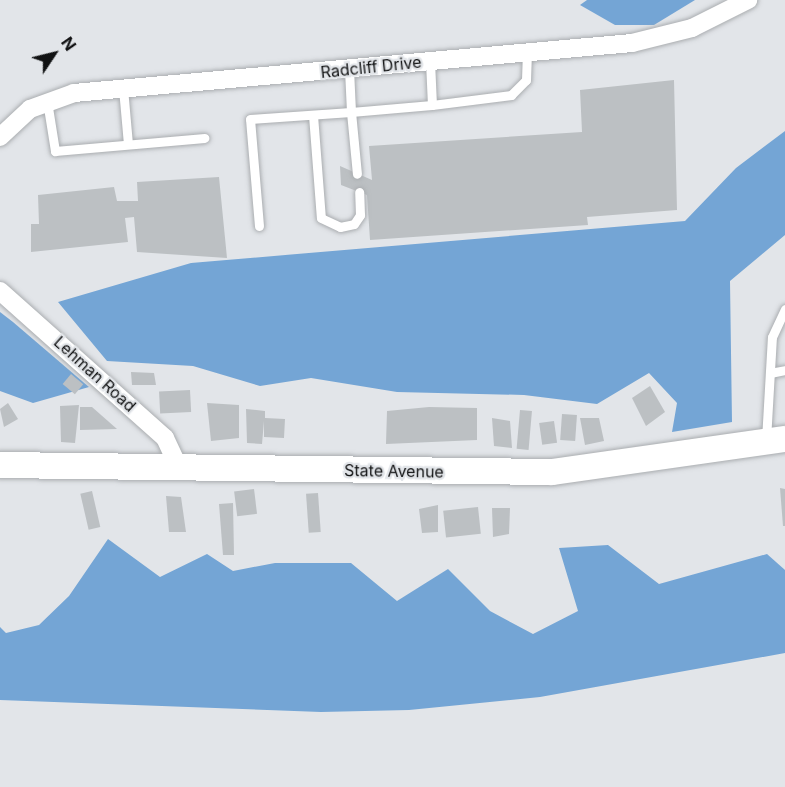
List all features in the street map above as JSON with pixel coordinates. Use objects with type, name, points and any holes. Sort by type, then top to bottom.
[{"type":"main road","name":"State Avenue","points":[[0,465],[552,472],[775,441]]},
{"type":"street","name":"Radcliff Drive","points":[[0,137],[30,109],[74,93],[349,69],[663,37],[721,16],[748,0]]},
{"type":"street","name":"Lehman Road","points":[[0,291],[165,438],[178,466]]},
{"type":"lane","points":[[260,226],[250,119],[432,105],[511,95],[526,80],[527,52]]},
{"type":"lane","points":[[430,61],[432,105]]},
{"type":"lane","points":[[349,69],[357,174]]},
{"type":"lane","points":[[123,88],[128,144]]},
{"type":"lane","points":[[48,101],[55,151],[204,138]]},
{"type":"lane","points":[[313,115],[321,218],[340,227],[354,224],[360,215],[359,192]]},
{"type":"lane","points":[[775,441],[770,373],[772,337],[785,309]]},
{"type":"lane","points":[[770,373],[785,370]]},
{"type":"shaded area","points":[[587,0],[695,0],[654,25],[615,25],[580,5]]},
{"type":"shaded area","points":[[785,131],[785,235],[730,281],[732,422],[672,432],[677,403],[649,373],[597,404],[524,395],[397,392],[311,378],[260,386],[193,366],[107,361],[58,302],[191,263],[685,221],[736,168]]},
{"type":"shaded area","points":[[0,312],[89,387],[33,403],[0,391]]},
{"type":"shaded area","points":[[108,539],[160,577],[207,554],[233,571],[275,563],[351,563],[397,601],[448,569],[490,611],[533,634],[578,611],[559,548],[608,545],[659,584],[767,554],[785,570],[785,653],[540,697],[409,710],[321,712],[0,700],[0,627],[6,633],[39,625],[69,596]]},
{"type":"building","points":[[674,80],[677,210],[587,217],[588,225],[370,240],[367,195],[341,185],[340,166],[372,180],[369,146],[582,132],[580,90]]},
{"type":"building","points":[[219,177],[227,258],[137,252],[134,217],[125,218],[128,242],[31,252],[31,224],[39,224],[38,195],[114,187],[117,201],[138,201],[137,182]]},
{"type":"building","points":[[131,372],[154,373],[156,385],[132,385]]},
{"type":"building","points":[[71,374],[83,384],[75,394],[63,384]]},
{"type":"building","points":[[650,386],[665,412],[646,426],[632,398]]},
{"type":"building","points":[[190,390],[191,412],[160,414],[159,392]]},
{"type":"building","points":[[8,403],[18,419],[4,427],[0,409]]},
{"type":"building","points":[[207,403],[239,405],[239,438],[211,441]]},
{"type":"building","points":[[79,405],[75,443],[61,442],[60,406]]},
{"type":"building","points":[[80,407],[92,407],[117,429],[80,430]]},
{"type":"building","points":[[429,407],[477,408],[477,440],[386,444],[387,411]]},
{"type":"building","points":[[246,409],[265,411],[265,418],[285,419],[284,438],[264,437],[264,421],[262,444],[247,443]]},
{"type":"building","points":[[520,410],[532,411],[529,450],[517,449]]},
{"type":"building","points":[[562,414],[577,415],[575,441],[560,440]]},
{"type":"building","points":[[492,418],[510,421],[512,448],[494,446]]},
{"type":"building","points":[[580,418],[599,418],[604,441],[585,445]]},
{"type":"building","points":[[554,421],[557,443],[542,445],[539,423]]},
{"type":"building","points":[[780,488],[785,489],[785,526],[783,526]]},
{"type":"building","points":[[254,489],[257,514],[237,516],[234,491]]},
{"type":"building","points":[[92,491],[100,527],[89,530],[80,494]]},
{"type":"building","points":[[318,493],[321,532],[309,533],[306,494]]},
{"type":"building","points":[[166,496],[181,497],[186,532],[169,532]]},
{"type":"building","points":[[233,503],[234,555],[223,555],[219,504]]},
{"type":"building","points":[[438,505],[438,532],[422,533],[419,509]]},
{"type":"building","points":[[478,507],[481,534],[446,538],[443,511]]},
{"type":"building","points":[[492,508],[510,508],[509,534],[493,537]]}]
